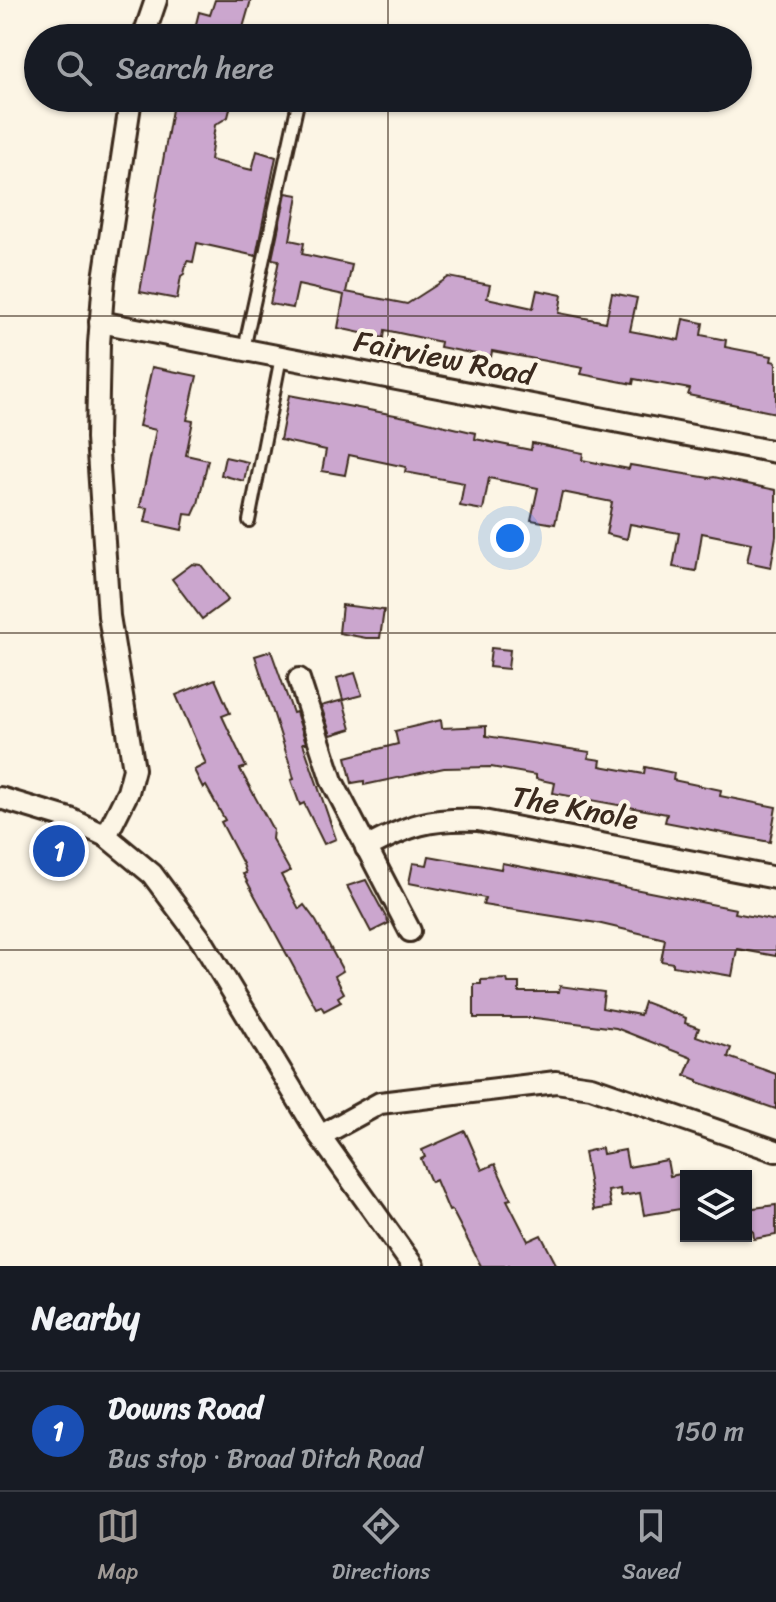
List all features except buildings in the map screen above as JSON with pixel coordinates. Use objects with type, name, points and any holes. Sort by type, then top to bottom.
[{"type":"street","points":[[148,24],[156,0]]},
{"type":"street","points":[[106,836],[128,792],[134,765],[110,628],[97,438],[100,322],[109,231],[129,112]]},
{"type":"street","name":"Fairview Road","points":[[100,322],[776,452]]},
{"type":"street","points":[[299,679],[332,781],[410,931]]},
{"type":"street","points":[[0,798],[70,819],[106,836],[152,874],[202,941],[320,1136],[413,1266]]},
{"type":"street","name":"The Knole","points":[[366,848],[400,830],[425,822],[478,820],[776,878]]},
{"type":"street","points":[[320,1136],[380,1103],[556,1082],[591,1087],[776,1151]]},
{"type":"lane","points":[[244,349],[296,112]]},
{"type":"lane","points":[[249,521],[281,357]]},
{"type":"place","name":"Downs Road","points":[[59,851]]}]
